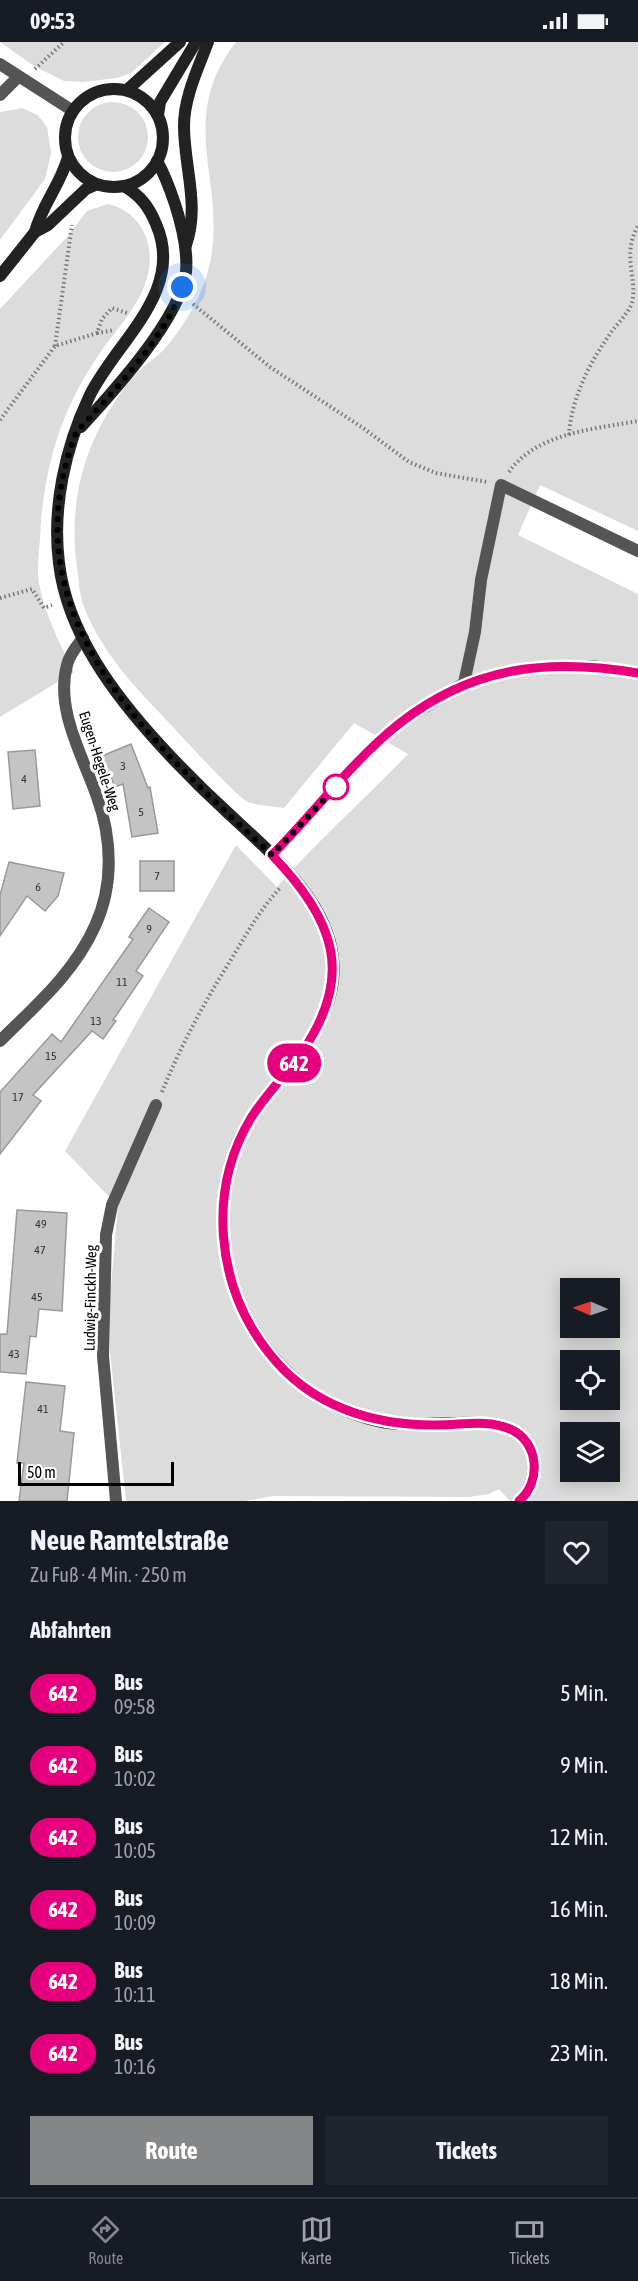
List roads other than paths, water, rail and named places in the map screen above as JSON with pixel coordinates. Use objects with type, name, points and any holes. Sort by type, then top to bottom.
[{"type":"main road","points":[[127,90],[180,42]]},
{"type":"main road","points":[[158,115],[145,99],[127,90],[102,90],[86,98],[73,111],[65,133],[68,157],[78,174],[95,184],[124,186],[138,181],[157,161],[164,138],[158,115],[160,102],[196,42]]},
{"type":"main road","points":[[185,246],[192,228],[194,209],[184,124],[188,98],[208,42]]},
{"type":"main road","points":[[35,232],[39,214],[64,170],[68,157]]},
{"type":"main road","points":[[76,433],[157,334],[178,300],[186,274],[185,246],[180,219],[157,161]]},
{"type":"main road","points":[[0,276],[35,232],[48,225],[86,189],[95,184]]},
{"type":"main road","points":[[124,186],[146,203],[163,241],[163,271],[140,322],[98,380],[86,402],[62,477],[58,540],[59,563],[66,597],[83,638],[120,698],[160,745],[292,875],[323,921],[332,952],[332,984],[317,1026],[302,1052],[252,1116],[237,1143],[228,1172],[223,1202],[223,1231],[227,1264],[236,1298],[269,1353],[291,1377],[316,1395],[348,1412],[376,1421],[408,1426],[493,1423],[519,1434],[529,1444],[534,1467],[531,1485],[519,1501]]},
{"type":"street","points":[[0,64],[73,111]]},
{"type":"street","points":[[0,95],[18,77]]},
{"type":"street","points":[[464,683],[475,632],[481,580],[501,484],[638,551]]},
{"type":"street","name":"Eugen-Hegele-Weg","points":[[0,1041],[58,985],[96,925],[105,897],[110,859],[105,826],[98,798],[78,749],[64,693],[67,665],[83,638]]},
{"type":"street","points":[[272,855],[368,752],[401,723],[464,683],[525,668],[593,666],[638,673]]},
{"type":"street","name":"Ludwig-Finckh-Weg","points":[[116,1501],[104,1356],[106,1235],[112,1205],[156,1105]]}]
